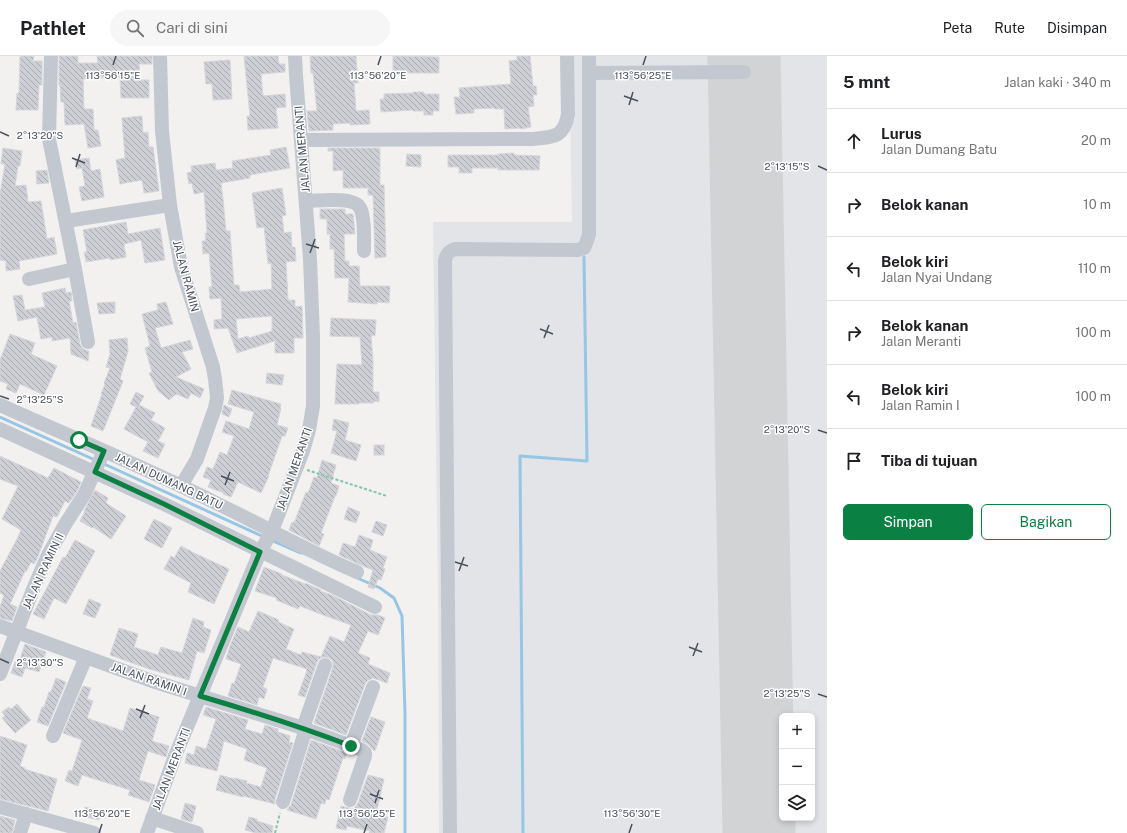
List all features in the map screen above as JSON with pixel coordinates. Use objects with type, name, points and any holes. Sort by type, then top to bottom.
[{"type":"street","points":[[50,56],[49,139],[66,221],[88,342]]},
{"type":"street","name":"JALAN RAMIN","points":[[160,56],[162,131],[170,205],[181,267],[213,366],[217,398],[213,416],[197,459],[181,486]]},
{"type":"street","name":"JALAN MERANTI","points":[[147,833],[166,778],[266,541],[309,430],[313,406],[311,278],[295,56]]},
{"type":"street","points":[[302,140],[533,139],[553,136],[565,128],[568,114],[567,56]]},
{"type":"street","points":[[450,833],[444,261],[449,251],[455,249],[577,250],[584,248],[589,234],[589,56]]},
{"type":"street","points":[[589,73],[744,72]]},
{"type":"street","points":[[306,201],[345,201],[358,204],[361,209],[364,251]]},
{"type":"street","points":[[66,221],[170,205]]},
{"type":"street","points":[[29,279],[75,269]]},
{"type":"street","name":"JALAN DUMANG BATU","points":[[0,405],[99,461],[181,486],[266,541]]},
{"type":"street","points":[[0,429],[99,461],[164,504],[266,541],[337,563],[357,572]]},
{"type":"street","name":"JALAN RAMIN II","points":[[0,674],[48,555],[84,495],[99,461]]},
{"type":"street","points":[[266,541],[375,607]]},
{"type":"street","name":"JALAN RAMIN I","points":[[0,626],[200,696],[303,728],[363,751],[365,756],[350,800]]},
{"type":"street","points":[[53,736],[86,657]]},
{"type":"street","points":[[283,802],[304,735],[303,728],[325,665]]},
{"type":"street","points":[[351,746],[373,687]]},
{"type":"street","points":[[0,807],[94,833]]},
{"type":"street","points":[[20,833],[26,814]]},
{"type":"street","points":[[152,818],[197,833]]},
{"type":"path","points":[[296,466],[387,496]]},
{"type":"path","points":[[275,833],[283,802]]},
{"type":"shaded area","points":[[569,56],[827,56],[827,833],[439,833],[438,591],[433,222],[572,222]]},
{"type":"building","points":[[20,56],[34,56],[33,61],[42,61],[42,85],[39,85],[38,110],[16,110],[17,93],[19,93]]},
{"type":"building","points":[[59,56],[78,56],[78,63],[98,63],[97,56],[152,56],[152,64],[139,64],[140,80],[149,80],[149,98],[121,98],[120,77],[83,79],[84,109],[93,109],[94,130],[98,130],[101,146],[88,148],[84,124],[65,125],[64,102],[61,102],[59,85]]},
{"type":"building","points":[[244,56],[278,56],[279,64],[285,64],[285,72],[261,74],[263,96],[285,94],[286,107],[276,108],[278,128],[248,130],[247,116],[250,116]]},
{"type":"building","points":[[310,56],[356,56],[358,83],[354,83],[356,111],[369,110],[370,124],[333,124],[333,130],[309,131],[307,111],[317,111]]},
{"type":"building","points":[[393,56],[439,57],[439,73],[393,73]]},
{"type":"building","points":[[517,56],[530,56],[533,86],[536,86],[537,95],[533,95],[534,106],[528,107],[531,127],[521,129],[505,129],[504,109],[474,109],[474,113],[456,114],[454,97],[460,97],[459,88],[511,84],[509,61],[517,60]]},
{"type":"building","points":[[230,60],[232,99],[213,100],[212,84],[206,84],[204,62]]},
{"type":"building","points":[[413,92],[439,94],[439,111],[433,111],[433,115],[424,115],[424,111],[413,110],[381,112],[380,99],[384,99],[384,94]]},
{"type":"building","points":[[142,116],[143,133],[148,132],[149,147],[153,147],[159,191],[144,193],[142,180],[120,184],[116,160],[125,158],[122,118]]},
{"type":"building","points":[[286,147],[290,168],[250,175],[250,178],[221,183],[226,231],[230,231],[234,285],[239,285],[240,292],[272,289],[271,263],[268,264],[264,227],[257,228],[252,193],[282,188],[286,215],[282,216],[284,233],[291,232],[292,247],[295,247],[296,261],[286,262],[288,300],[295,300],[295,307],[302,306],[303,338],[294,338],[294,353],[275,353],[275,341],[237,353],[228,328],[214,329],[214,320],[222,319],[221,298],[210,299],[209,287],[212,287],[209,253],[203,254],[202,241],[206,241],[205,233],[207,233],[204,192],[194,194],[192,183],[189,184],[187,173],[192,172],[191,166],[215,163],[216,170],[233,168],[232,161],[271,155],[270,150]],"holes":[[[272,316],[272,331],[249,338],[248,336],[238,339],[236,319]]]},
{"type":"building","points":[[3,148],[22,151],[15,186],[26,185],[28,202],[41,201],[47,239],[54,237],[57,254],[19,261],[20,269],[6,271],[6,261],[0,260],[0,194],[5,164],[1,164]]},
{"type":"building","points":[[328,148],[380,148],[380,185],[384,185],[386,257],[375,258],[373,195],[368,195],[368,188],[343,188],[343,170],[333,171],[333,151],[328,151]]},
{"type":"building","points":[[514,153],[514,155],[540,156],[539,170],[498,170],[498,168],[472,168],[472,173],[459,173],[459,167],[448,167],[448,155],[498,155]]},
{"type":"building","points":[[407,154],[421,155],[421,167],[406,166]]},
{"type":"building","points":[[89,158],[91,171],[100,169],[104,197],[82,201],[79,187],[85,186],[82,168],[77,169],[75,160]]},
{"type":"building","points":[[47,170],[49,183],[37,184],[36,171]]},
{"type":"building","points":[[320,209],[345,209],[345,214],[353,214],[355,234],[344,234],[345,261],[349,261],[349,266],[359,266],[360,286],[390,286],[389,303],[377,302],[377,304],[348,302],[349,278],[335,278],[334,249],[330,249],[330,234],[327,234],[327,219],[320,219]]},
{"type":"building","points":[[126,222],[128,234],[160,228],[165,260],[145,263],[141,240],[124,244],[126,257],[86,262],[84,252],[87,252],[83,230]]},
{"type":"building","points":[[65,288],[66,293],[71,292],[72,301],[69,301],[73,323],[76,322],[82,348],[89,351],[88,361],[71,354],[70,338],[52,341],[52,337],[41,339],[37,317],[18,321],[13,296],[22,295],[25,310],[45,307],[42,293]]},
{"type":"building","points":[[115,302],[115,313],[99,314],[97,303]]},
{"type":"building","points":[[166,302],[173,324],[155,328],[161,348],[190,340],[193,349],[182,352],[191,369],[176,377],[204,389],[200,398],[191,393],[188,399],[176,394],[169,400],[158,391],[149,373],[152,372],[145,348],[150,346],[142,314],[158,310],[157,304]]},
{"type":"building","points":[[331,318],[376,320],[375,336],[371,335],[373,392],[379,392],[379,402],[374,401],[374,403],[335,404],[337,364],[362,365],[360,337],[330,336]]},
{"type":"building","points":[[10,334],[35,343],[31,354],[57,366],[44,395],[20,384],[16,393],[6,389],[8,384],[0,381],[0,360]]},
{"type":"building","points":[[127,338],[128,351],[120,379],[123,381],[103,431],[91,426],[110,368],[106,367],[110,354],[109,340]]},
{"type":"building","points":[[267,373],[284,375],[282,385],[266,383]]},
{"type":"building","points":[[232,390],[281,404],[277,425],[288,428],[285,436],[282,436],[269,476],[261,493],[238,482],[231,497],[208,487],[211,480],[203,477],[207,467],[213,469],[220,452],[227,455],[234,436],[222,432],[226,421],[249,429],[254,412],[228,404]]},
{"type":"building","points":[[136,392],[144,396],[139,405],[155,413],[151,420],[165,428],[158,441],[165,444],[158,458],[143,451],[148,442],[124,429],[136,407],[130,404]]},
{"type":"building","points":[[224,405],[232,409],[229,417],[222,414]]},
{"type":"building","points":[[334,419],[349,423],[345,440],[361,445],[356,461],[331,453],[337,431],[332,430]]},
{"type":"building","points":[[374,445],[384,445],[384,455],[374,455]]},
{"type":"building","points":[[0,456],[48,478],[54,468],[81,482],[69,503],[65,501],[57,517],[53,516],[37,559],[34,564],[31,562],[26,572],[25,571],[10,604],[17,607],[12,621],[0,618],[0,607],[4,595],[0,593],[0,571],[21,530],[2,519],[18,486],[0,479]]},
{"type":"building","points":[[322,460],[336,465],[331,483],[339,486],[321,533],[324,534],[319,546],[289,530],[292,522],[294,523],[306,492],[308,493],[314,477],[317,478]]},
{"type":"building","points":[[95,490],[108,498],[106,503],[126,516],[111,539],[93,527],[92,528],[80,521]]},
{"type":"building","points":[[348,507],[360,512],[356,523],[344,519]]},
{"type":"building","points":[[154,519],[172,528],[162,548],[144,539]]},
{"type":"building","points":[[376,521],[387,525],[383,536],[372,532]]},
{"type":"building","points":[[359,535],[373,540],[370,550],[387,557],[381,580],[378,579],[374,589],[368,587],[373,570],[339,555],[343,543],[355,547]]},
{"type":"building","points":[[75,540],[95,551],[66,604],[54,598],[44,619],[33,614],[63,557],[65,558]]},
{"type":"building","points":[[181,546],[229,569],[214,604],[188,592],[191,583],[164,569],[171,556],[174,558]]},
{"type":"building","points":[[264,567],[321,590],[320,591],[332,595],[371,615],[378,615],[385,618],[378,635],[368,631],[358,653],[370,658],[368,664],[390,673],[387,683],[373,678],[367,681],[346,735],[314,723],[333,667],[332,660],[327,657],[319,659],[317,662],[305,697],[298,695],[307,669],[273,658],[263,687],[267,689],[264,699],[259,697],[257,705],[228,696],[241,664],[226,659],[230,646],[238,627],[249,632],[258,611],[279,620],[278,622],[294,629],[286,649],[301,655],[302,652],[321,657],[330,636],[344,642],[351,625],[300,606],[298,609],[276,600],[277,598],[255,591]]},
{"type":"building","points":[[89,599],[101,604],[95,618],[83,614]]},
{"type":"building","points":[[193,618],[204,622],[203,627],[211,630],[204,653],[197,651],[189,680],[149,669],[110,655],[119,628],[138,634],[134,647],[158,655],[161,647],[182,653]]},
{"type":"building","points":[[25,644],[46,652],[39,672],[25,668],[22,677],[11,673],[15,661],[19,662]]},
{"type":"building","points":[[56,678],[66,682],[48,726],[37,722],[42,707],[44,707]]},
{"type":"building","points":[[83,686],[91,688],[87,699],[93,701],[87,718],[123,731],[130,708],[159,717],[152,741],[169,746],[166,757],[148,751],[139,780],[155,785],[149,802],[128,795],[130,790],[82,775],[78,786],[65,781],[69,770],[72,771],[82,740],[63,733]]},
{"type":"building","points":[[17,704],[31,720],[15,733],[2,718],[5,716],[2,712],[9,707],[11,709]]},
{"type":"building","points":[[206,707],[248,720],[245,729],[262,734],[265,725],[278,729],[278,732],[290,736],[289,742],[293,743],[275,799],[275,804],[216,790],[220,775],[247,781],[246,783],[261,787],[267,768],[244,760],[247,749],[224,741],[217,771],[185,763],[187,753],[194,755],[196,746],[206,749],[216,719],[203,715]]},
{"type":"building","points":[[371,717],[385,722],[375,751],[368,744],[362,741]]},
{"type":"building","points":[[0,736],[27,745],[20,766],[25,768],[24,769],[57,779],[48,811],[0,799]]},
{"type":"building","points":[[311,740],[347,753],[345,759],[343,758],[329,800],[326,799],[325,804],[321,803],[316,819],[287,810],[291,805]]},
{"type":"building","points":[[368,775],[384,779],[376,814],[388,817],[384,833],[369,833],[370,831],[347,826],[346,830],[336,828],[341,806],[353,809],[356,806]]},
{"type":"building","points":[[185,803],[196,806],[192,822],[181,819]]},
{"type":"building","points":[[85,807],[101,811],[99,820],[82,816]]},
{"type":"building","points":[[0,816],[15,820],[12,833],[0,833]]},
{"type":"building","points":[[249,817],[273,826],[272,833],[256,833],[245,830]]},
{"type":"waterway","points":[[523,833],[520,456],[587,461],[584,257]]},
{"type":"waterway","points":[[0,417],[95,460]]},
{"type":"waterway","points":[[102,463],[264,537]]},
{"type":"waterway","points":[[271,540],[301,553]]},
{"type":"waterway","points":[[355,577],[380,588],[394,598],[402,616],[405,713],[405,833]]},
{"type":"runway","points":[[744,56],[759,833]]},
{"type":"route","points":[[79,440],[104,451],[95,472],[164,504],[260,552],[200,696],[303,728],[351,746]]}]
